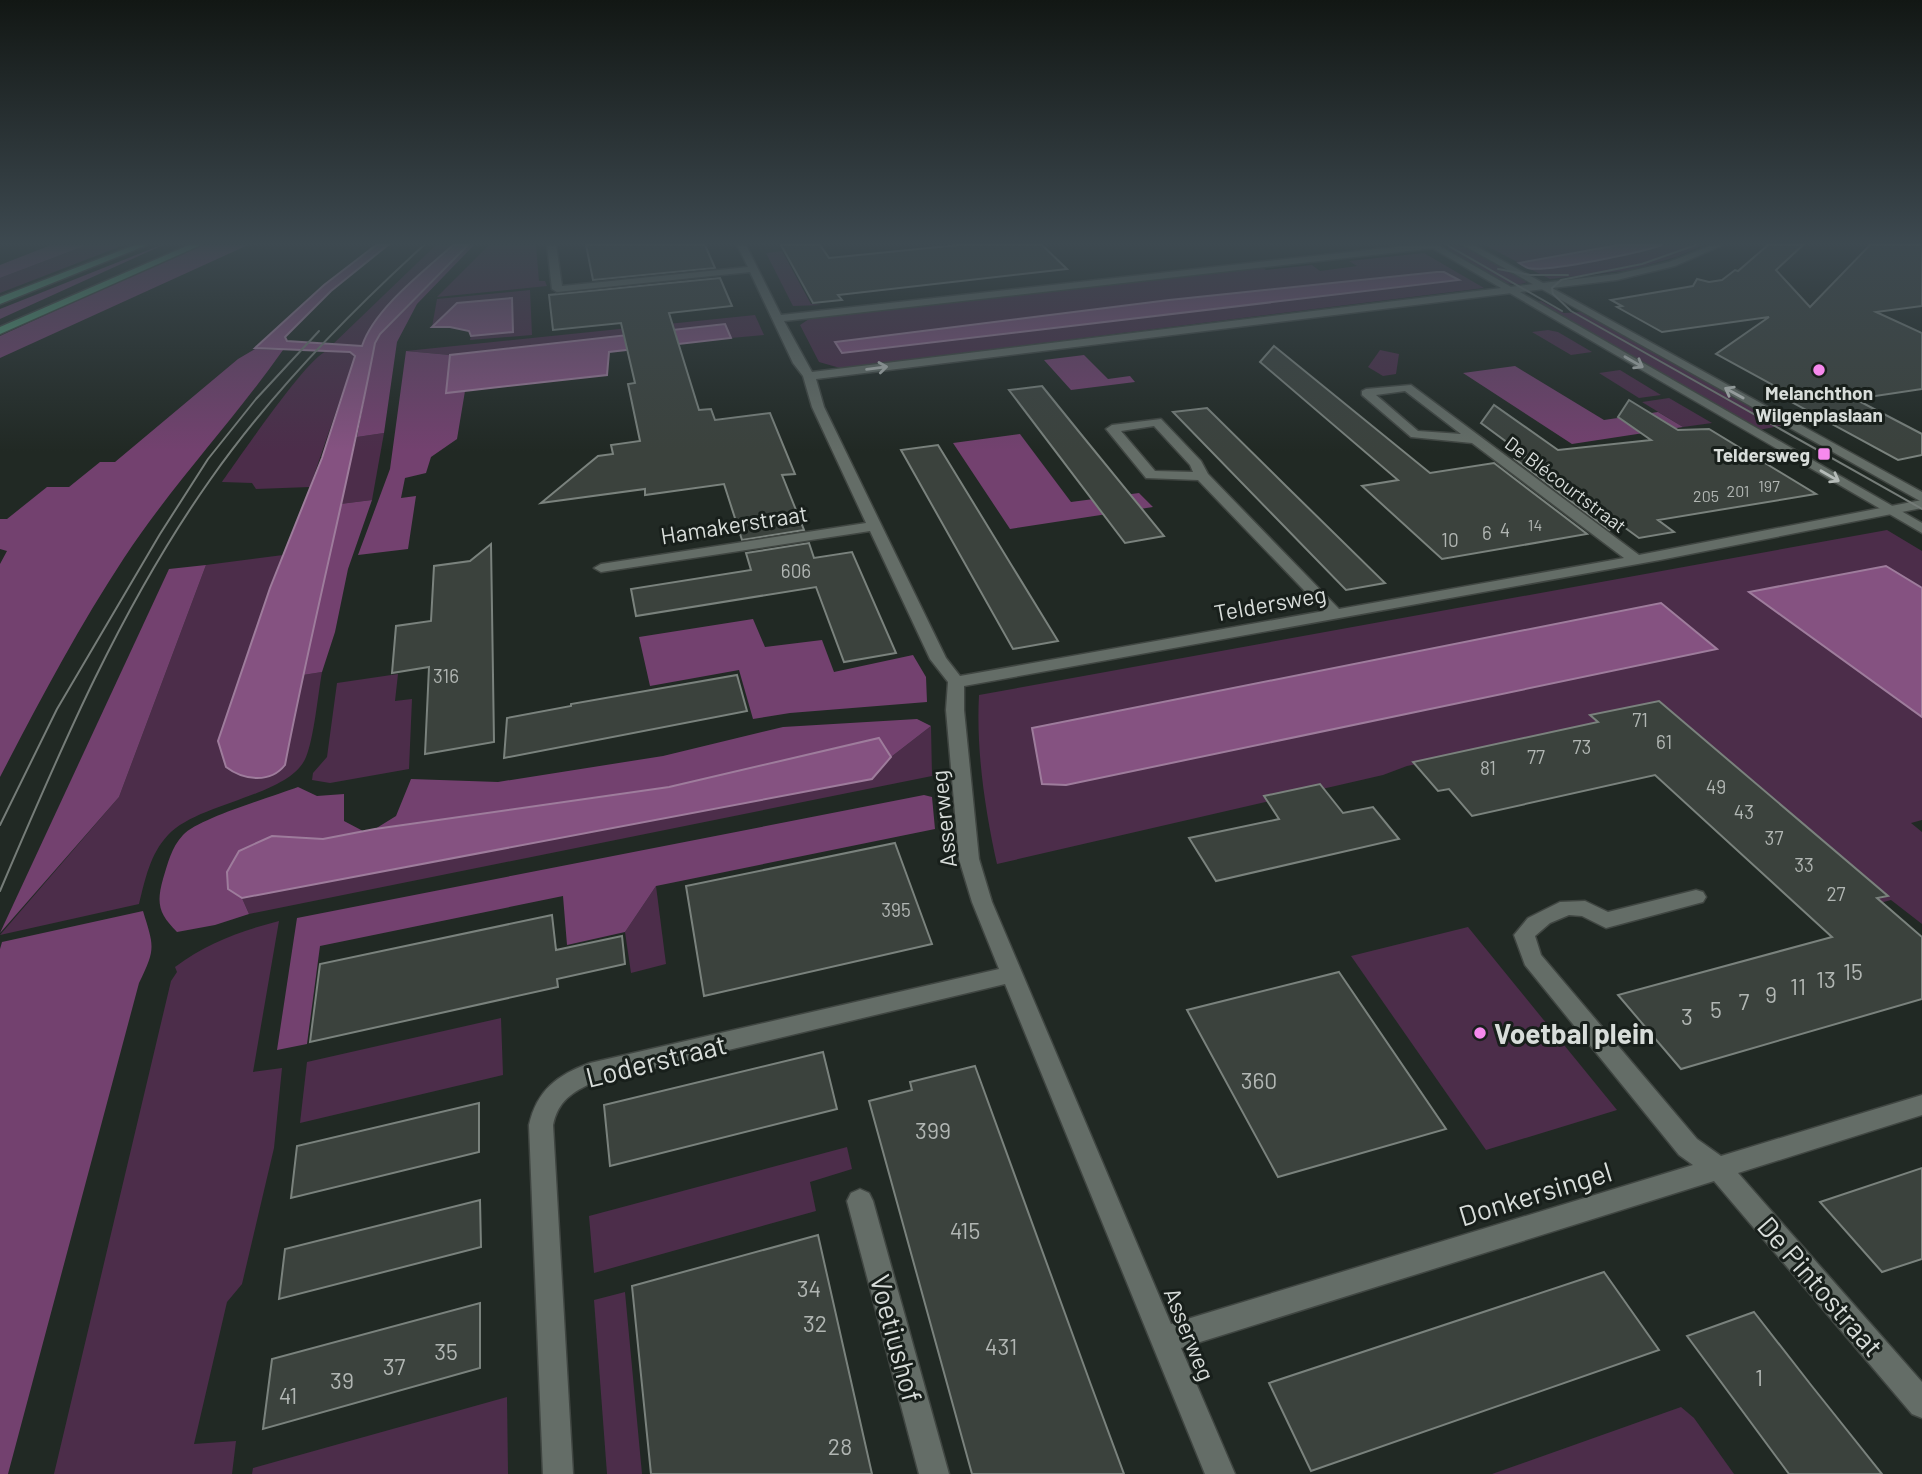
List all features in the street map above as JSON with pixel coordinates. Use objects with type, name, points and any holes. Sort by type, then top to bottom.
[{"type":"main road","points":[[0,331],[39,314]]},
{"type":"street","points":[[775,314],[799,363],[809,376],[818,407],[938,659],[956,682]]},
{"type":"street","points":[[778,319],[824,314]]},
{"type":"street","points":[[809,376],[1317,314]]},
{"type":"street","points":[[1552,314],[1922,529]]},
{"type":"street","points":[[1594,314],[1922,498]]},
{"type":"street","name":"De Blécourtstraat","points":[[1474,439],[1415,433],[1366,393],[1407,387],[1634,559]]},
{"type":"street","points":[[1202,476],[1151,475],[1112,429],[1157,422],[1196,464],[1202,476],[1335,614]]},
{"type":"street","name":"Teldersweg","points":[[956,682],[1922,505]]},
{"type":"street","name":"Hamakerstraat","points":[[601,568],[874,526]]},
{"type":"street","name":"Asserweg","points":[[956,682],[955,710],[964,780],[969,859],[982,902],[1220,1474]]},
{"type":"street","name":"De Pintostraat","points":[[1696,897],[1605,920],[1582,908],[1555,912],[1531,925],[1524,935],[1532,959],[1688,1147],[1719,1170],[1922,1404]]},
{"type":"street","name":"Loderstraat","points":[[558,1474],[541,1125],[543,1109],[553,1092],[590,1073],[1013,974]]},
{"type":"street","name":"Donkersingel","points":[[1166,1339],[1922,1105]]},
{"type":"street","name":"Voetiushof","points":[[860,1201],[934,1474]]},
{"type":"shaded area","points":[[49,314],[97,314],[0,358],[0,336]]},
{"type":"shaded area","points":[[292,314],[308,314],[285,337],[287,341],[362,346],[381,314],[400,314],[375,343],[285,765],[272,775],[256,778],[240,775],[226,767],[218,741],[270,588],[322,458],[355,356],[350,352],[255,348]]},
{"type":"shaded area","points":[[364,314],[385,314],[362,346],[332,345]]},
{"type":"shaded area","points":[[400,314],[412,314],[397,342],[384,433],[357,437],[375,343]]},
{"type":"shaded area","points":[[434,314],[446,314],[432,327]]},
{"type":"shaded area","points":[[446,314],[512,314],[513,332],[471,336],[469,331],[432,327]]},
{"type":"shaded area","points":[[477,314],[531,314],[532,335],[470,340],[471,336],[512,332]]},
{"type":"shaded area","points":[[855,314],[1060,314],[836,342],[842,353],[1173,314],[1276,314],[840,368],[819,362],[800,325],[809,319]]},
{"type":"shaded area","points":[[1059,314],[1173,314],[842,353],[835,342]]},
{"type":"shaded area","points":[[1557,314],[1585,314],[1784,425],[1759,430]]},
{"type":"shaded area","points":[[755,315],[764,335],[731,338],[725,324],[450,355],[406,351]]},
{"type":"shaded area","points":[[725,324],[731,338],[609,352],[607,375],[446,393],[450,355]]},
{"type":"shaded area","points":[[1532,332],[1558,332],[1592,352],[1571,355]]},
{"type":"shaded area","points":[[255,349],[283,350],[124,558],[75,638],[0,777],[0,564],[7,551],[0,549],[0,519],[7,519],[47,487],[69,487],[100,462],[115,462],[238,359]]},
{"type":"shaded area","points":[[1380,350],[1399,354],[1396,374],[1383,376],[1368,367]]},
{"type":"shaded area","points":[[327,351],[350,352],[355,356],[310,487],[256,489],[252,483],[222,482],[305,370]]},
{"type":"shaded area","points":[[406,351],[450,355],[446,393],[465,391],[457,439],[431,457],[426,473],[405,478],[401,498],[416,496],[408,549],[358,555],[390,469]]},
{"type":"shaded area","points":[[1084,355],[1108,379],[1130,376],[1135,382],[1071,390],[1044,360]]},
{"type":"shaded area","points":[[1515,366],[1604,420],[1658,412],[1683,427],[1572,444],[1463,373]]},
{"type":"shaded area","points":[[1620,370],[1661,395],[1639,398],[1599,373]]},
{"type":"shaded area","points":[[1669,398],[1712,423],[1683,427],[1642,402]]},
{"type":"shaded area","points":[[384,433],[372,500],[340,504],[357,437]]},
{"type":"shaded area","points":[[1020,434],[1071,502],[1139,493],[1153,507],[1010,529],[953,443]]},
{"type":"shaded area","points":[[372,500],[348,569],[335,632],[322,672],[303,675],[340,504]]},
{"type":"shaded area","points":[[1887,530],[1922,551],[1922,588],[1885,566],[1750,592],[1922,717],[1922,820],[1911,823],[1922,832],[1922,924],[1891,900],[1839,914],[1615,712],[1587,729],[1407,766],[1383,775],[997,864],[982,780],[979,695]],"holes":[[[1033,728],[1066,785],[1042,784]]]},
{"type":"shaded area","points":[[283,555],[267,597],[260,777],[276,774],[285,765],[303,675],[322,672],[309,749],[297,770],[264,790],[201,814],[168,835],[152,859],[139,904],[0,935],[119,797],[206,565]]},
{"type":"shaded area","points":[[206,565],[119,797],[0,933],[169,569]]},
{"type":"shaded area","points":[[1886,566],[1922,588],[1922,717],[1749,592]]},
{"type":"shaded area","points":[[1661,603],[1717,649],[1066,785],[1042,784],[1032,728]]},
{"type":"shaded area","points":[[753,619],[765,647],[822,640],[834,672],[913,655],[926,677],[927,702],[790,713],[753,719],[739,670],[650,686],[639,637]]},
{"type":"shaded area","points":[[398,674],[395,701],[412,699],[409,769],[330,783],[312,780],[313,773],[327,757],[337,683]]},
{"type":"shaded area","points":[[917,719],[931,726],[891,757],[879,738],[669,787],[375,829],[396,816],[411,779],[498,782],[663,756],[783,727]]},
{"type":"shaded area","points":[[931,726],[932,776],[249,914],[242,898],[871,779],[891,757]]},
{"type":"shaded area","points":[[879,738],[891,757],[872,779],[242,898],[228,889],[227,872],[239,851],[272,836],[323,839],[375,829],[669,787]]},
{"type":"shaded area","points":[[298,787],[317,796],[344,794],[344,821],[363,831],[323,839],[272,836],[228,889],[242,898],[249,914],[215,925],[177,932],[163,914],[160,895],[170,856],[183,835],[191,828],[220,815]]},
{"type":"shaded area","points":[[924,795],[932,797],[935,829],[656,886],[625,932],[567,945],[563,896],[320,946],[307,1044],[277,1050],[297,918]]},
{"type":"shaded area","points":[[656,886],[666,964],[631,973],[625,932]]},
{"type":"shaded area","points":[[143,911],[151,940],[151,954],[139,983],[8,1474],[0,1474],[0,949],[2,942]]},
{"type":"shaded area","points":[[279,921],[253,1072],[282,1068],[274,1148],[242,1284],[227,1302],[194,1444],[236,1441],[232,1474],[54,1474],[171,981],[177,972],[175,967],[224,939]]},
{"type":"shaded area","name":"Voetbal plein","points":[[1468,927],[1617,1110],[1486,1150],[1351,956]]},
{"type":"shaded area","points":[[501,1018],[503,1075],[300,1123],[307,1062]]},
{"type":"shaded area","points":[[847,1147],[852,1169],[810,1182],[816,1211],[594,1273],[589,1216]]},
{"type":"shaded area","points":[[625,1292],[642,1474],[607,1474],[594,1300]]},
{"type":"shaded area","points":[[507,1397],[508,1474],[252,1474],[253,1468]]},
{"type":"shaded area","points":[[1681,1407],[1694,1418],[1734,1474],[1492,1474]]},
{"type":"building","points":[[551,314],[669,314],[699,410],[711,409],[715,420],[770,413],[795,474],[782,475],[804,530],[742,540],[724,484],[645,495],[645,489],[541,503],[598,456],[613,454],[611,445],[640,441],[628,384],[635,383],[621,323],[553,330]]},
{"type":"building","name":"Melanchthon Wilgenplaslaan","points":[[1629,314],[1880,314],[1922,333],[1922,389],[1855,399],[1922,434],[1922,455],[1898,460],[1775,393],[1784,391],[1716,354],[1769,317],[1662,332]]},
{"type":"building","points":[[1274,346],[1430,473],[1494,463],[1587,534],[1442,559],[1362,486],[1398,480],[1260,362]]},
{"type":"building","points":[[1042,386],[1164,536],[1125,543],[1009,390]]},
{"type":"building","points":[[1629,400],[1678,430],[1709,429],[1816,494],[1658,520],[1674,532],[1639,538],[1624,527],[1609,530],[1515,459],[1527,457],[1481,423],[1494,405],[1558,450],[1651,440],[1618,417]]},
{"type":"building","points":[[1207,408],[1385,583],[1346,590],[1173,412]]},
{"type":"building","points":[[938,445],[1058,641],[1013,649],[901,450]]},
{"type":"building","points":[[809,543],[814,558],[852,552],[896,653],[844,662],[816,587],[636,616],[631,589],[751,570],[746,553]]},
{"type":"building","points":[[491,544],[494,742],[425,754],[429,667],[392,673],[396,626],[431,621],[434,566],[470,561]]},
{"type":"building","points":[[737,675],[747,711],[504,758],[507,718]]},
{"type":"building","points":[[1659,701],[1888,896],[1877,898],[1922,937],[1922,999],[1681,1069],[1618,995],[1832,937],[1655,775],[1472,816],[1449,789],[1438,791],[1413,762],[1598,722],[1590,715]]},
{"type":"building","points":[[1320,784],[1343,813],[1373,807],[1399,839],[1216,881],[1189,838],[1279,819],[1264,796]]},
{"type":"building","points":[[895,843],[932,944],[704,996],[686,886]]},
{"type":"building","points":[[552,915],[556,950],[622,936],[625,964],[557,979],[558,987],[310,1042],[320,964]]},
{"type":"building","points":[[1339,972],[1446,1129],[1278,1177],[1187,1010]]},
{"type":"building","points":[[823,1052],[837,1109],[610,1166],[604,1105]]},
{"type":"building","points":[[975,1066],[1124,1474],[972,1474],[869,1101],[912,1090],[910,1082]]},
{"type":"building","points":[[479,1103],[479,1152],[291,1198],[297,1146]]},
{"type":"building","points":[[1922,1168],[1922,1259],[1882,1272],[1820,1202]]},
{"type":"building","points":[[480,1200],[481,1247],[279,1299],[285,1249]]},
{"type":"building","points":[[818,1235],[872,1474],[651,1474],[632,1286]]},
{"type":"building","points":[[1604,1272],[1659,1350],[1311,1471],[1269,1383]]},
{"type":"building","points":[[480,1303],[480,1368],[263,1429],[272,1359]]},
{"type":"building","points":[[1754,1312],[1882,1474],[1789,1474],[1687,1336]]},
{"type":"tram line","points":[[0,891],[94,680],[120,628],[178,528],[210,480],[258,417],[352,314]]},
{"type":"tram line","points":[[1576,314],[1922,509]]},
{"type":"tram line","points":[[0,825],[57,709],[160,534],[208,459],[256,399],[319,331]]},
{"type":"place","name":"Melanchthon Wilgenplaslaan","points":[[1819,370]]},
{"type":"place","name":"Teldersweg","points":[[1824,454]]},
{"type":"place","name":"Voetbal plein","points":[[1480,1033]]}]
